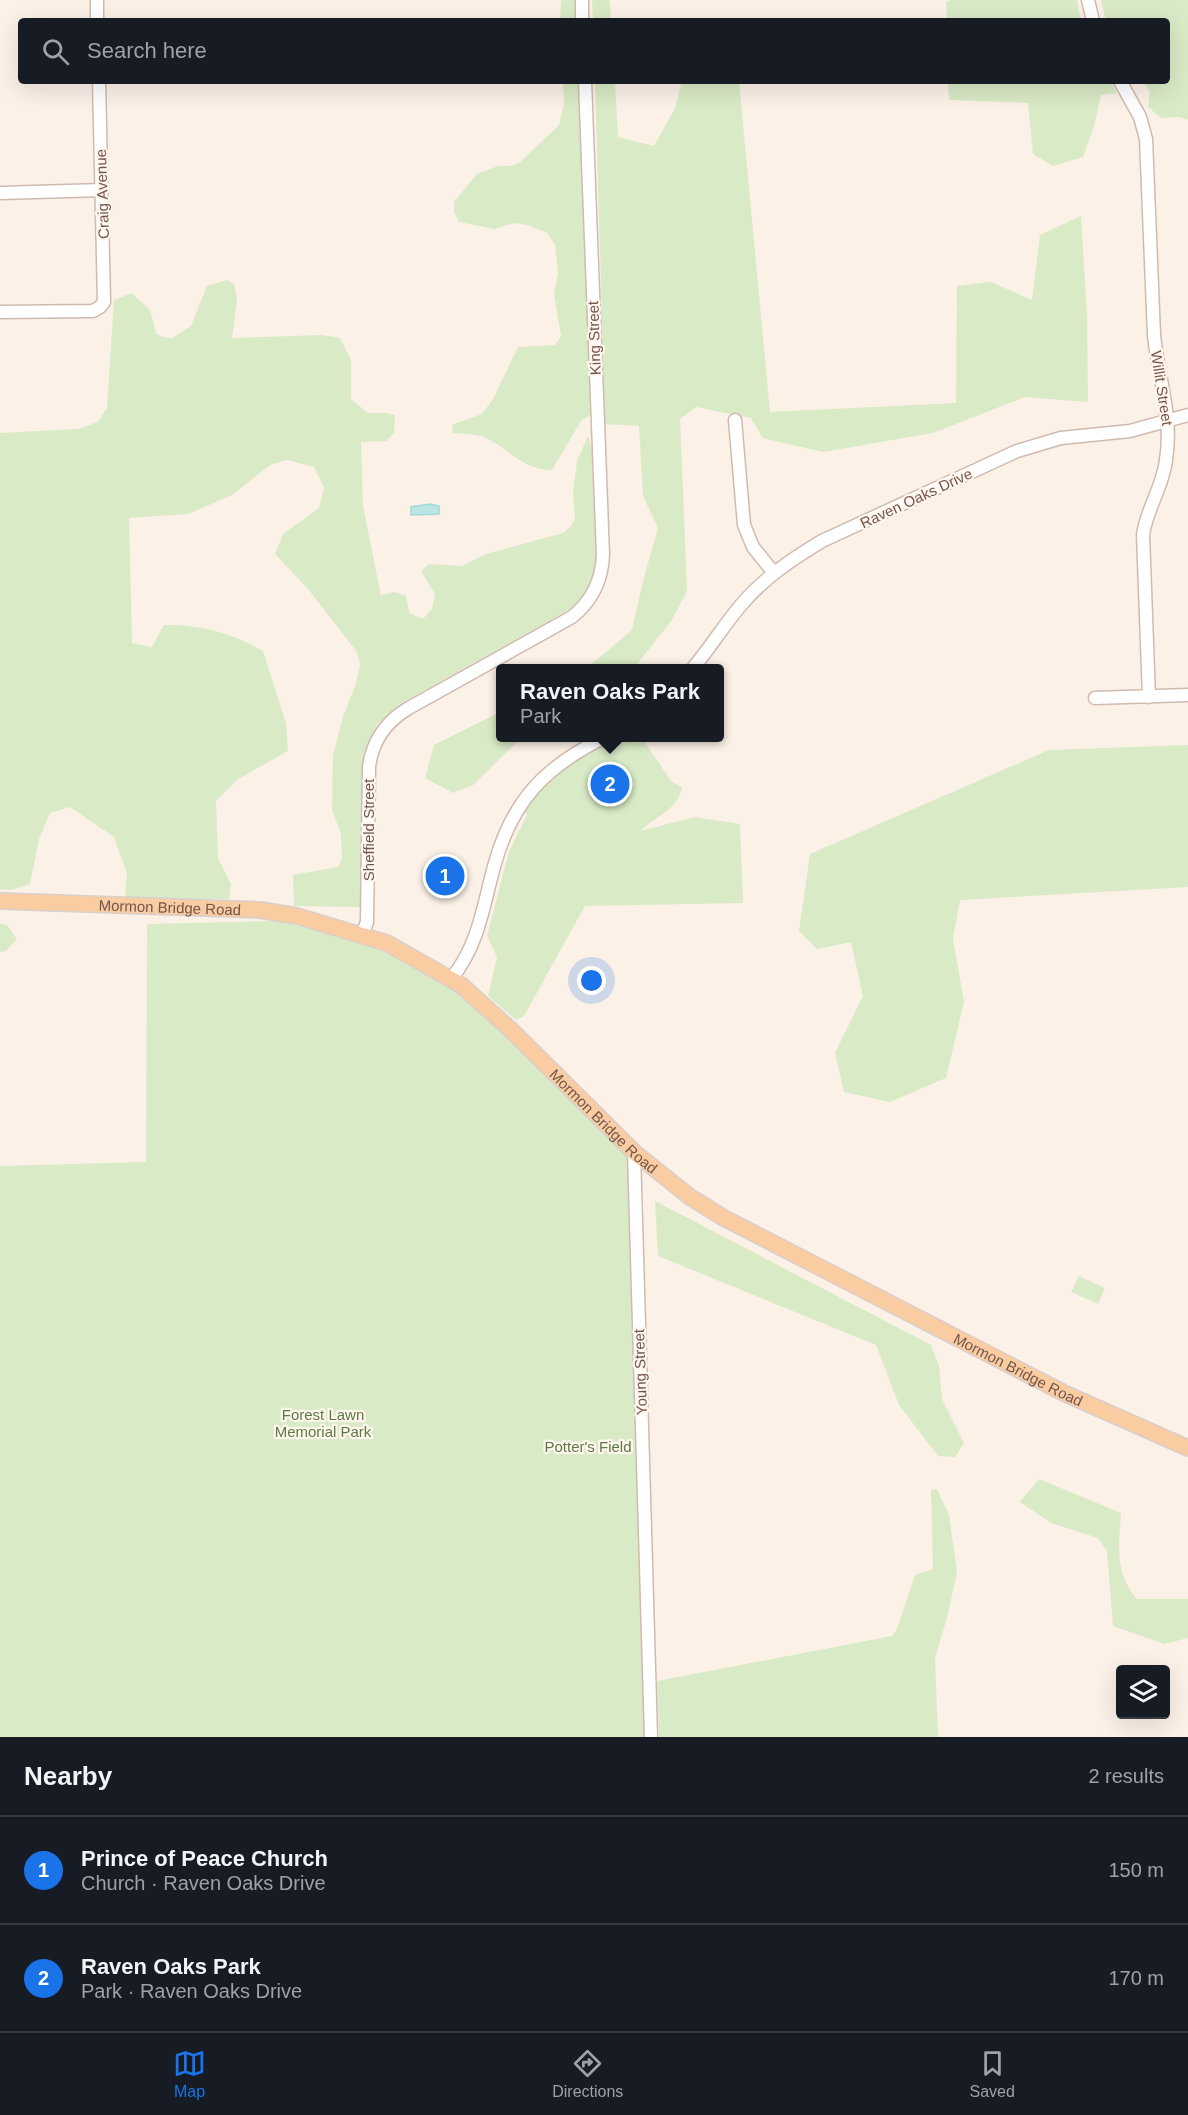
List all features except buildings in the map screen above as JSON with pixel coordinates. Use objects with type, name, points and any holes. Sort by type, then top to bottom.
[{"type":"main road","name":"Mormon Bridge Road","points":[[0,901],[260,910],[297,916],[387,943],[461,985],[511,1030],[634,1152],[690,1197],[724,1218],[1065,1394],[1188,1448]]},
{"type":"street","points":[[97,0],[98,18]]},
{"type":"street","points":[[582,0],[582,18]]},
{"type":"street","points":[[1088,0],[1092,18]]},
{"type":"street","name":"Craig Avenue","points":[[0,312],[93,311],[102,305],[105,297],[99,84]]},
{"type":"street","name":"King Street","points":[[385,728],[407,709],[572,617],[587,603],[600,578],[603,555],[585,84]]},
{"type":"street","name":"Willit Street","points":[[1122,84],[1140,117],[1146,139],[1154,334],[1169,420],[1164,472],[1147,518],[1143,536],[1149,696]]},
{"type":"street","points":[[0,193],[102,190]]},
{"type":"street","name":"Raven Oaks Drive","points":[[697,664],[742,603],[774,573],[822,541],[1017,451],[1060,438],[1130,431],[1188,415]]},
{"type":"street","points":[[735,420],[744,525],[753,546],[774,573]]},
{"type":"street","points":[[1095,699],[1188,695]]},
{"type":"street","name":"Sheffield Street","points":[[362,935],[367,922],[369,767],[373,749],[385,728]]},
{"type":"street","points":[[452,978],[480,928],[503,838],[517,808],[532,789],[563,762],[596,742]]},
{"type":"street","name":"Young Street","points":[[634,1152],[651,1737]]},
{"type":"green space","points":[[561,0],[578,0],[578,18],[560,18]]},
{"type":"green space","points":[[592,0],[610,0],[611,18],[593,18]]},
{"type":"green space","points":[[950,0],[1077,0],[1080,18],[947,18],[946,2]]},
{"type":"green space","points":[[1101,0],[1188,0],[1188,120],[1180,117],[1161,118],[1148,107],[1150,92],[1146,84],[1170,84],[1170,18],[1105,18]]},
{"type":"green space","points":[[563,84],[580,84],[592,414],[581,421],[552,470],[531,466],[481,436],[453,433],[452,425],[482,414],[493,399],[518,347],[555,345],[561,336],[554,294],[558,273],[555,245],[547,233],[528,225],[514,223],[495,229],[459,222],[454,212],[454,202],[477,174],[498,166],[511,166],[520,162],[559,125],[564,103]]},
{"type":"green space","points":[[595,84],[615,84],[618,137],[654,146],[675,108],[681,84],[739,84],[770,412],[956,403],[957,286],[991,282],[1032,300],[1040,235],[1081,216],[1087,316],[1088,402],[1025,397],[933,433],[823,452],[763,438],[751,418],[696,407],[680,419],[687,591],[672,620],[637,664],[592,664],[632,630],[658,528],[643,496],[639,426],[605,424]]},
{"type":"green space","points":[[948,84],[1112,84],[1117,93],[1101,95],[1094,126],[1083,157],[1053,166],[1033,154],[1028,103],[949,100]]},
{"type":"green space","points":[[227,280],[234,284],[237,300],[232,338],[323,335],[340,338],[351,360],[351,399],[368,413],[395,415],[394,433],[386,441],[361,442],[363,506],[381,596],[393,592],[406,595],[409,613],[423,619],[432,609],[435,594],[421,571],[429,564],[462,566],[486,554],[563,533],[571,526],[575,517],[573,493],[577,461],[588,436],[592,449],[596,565],[589,591],[574,607],[400,704],[377,724],[363,754],[361,907],[294,906],[293,875],[338,867],[342,859],[341,834],[332,810],[333,755],[360,665],[357,652],[308,589],[275,554],[283,534],[319,508],[324,488],[314,467],[287,460],[270,465],[232,495],[188,514],[129,518],[132,643],[152,647],[164,625],[178,625],[216,631],[263,651],[286,723],[288,751],[238,779],[216,801],[218,858],[231,884],[229,899],[125,899],[127,873],[114,837],[70,807],[50,813],[39,839],[30,884],[11,890],[0,889],[0,433],[78,429],[98,422],[107,408],[114,300],[132,293],[150,310],[156,333],[162,337],[172,338],[191,326],[207,286]]},
{"type":"green space","points":[[496,714],[496,742],[517,742],[473,785],[453,793],[425,778],[434,745]]},
{"type":"green space","points":[[607,742],[645,742],[671,781],[682,787],[680,795],[671,807],[640,831],[695,817],[740,824],[743,903],[585,906],[524,1016],[516,1020],[488,996],[497,957],[487,936],[509,851],[527,815],[523,809],[558,770],[580,754]]},
{"type":"green space","points":[[1188,745],[1188,887],[960,900],[953,939],[964,1002],[946,1078],[890,1102],[844,1092],[835,1053],[863,996],[851,942],[817,949],[799,931],[810,854],[1049,750]]},
{"type":"green space","name":"Forest Lawn Memorial Park","points":[[273,921],[332,932],[411,962],[473,1001],[630,1156],[647,1737],[0,1737],[0,1166],[146,1162],[147,924]]},
{"type":"green space","points":[[0,923],[8,926],[17,939],[6,951],[0,952]]},
{"type":"green space","points":[[655,1201],[931,1345],[939,1366],[942,1399],[964,1443],[955,1457],[938,1456],[899,1405],[876,1345],[658,1256]]},
{"type":"green space","points":[[1079,1276],[1105,1288],[1098,1304],[1071,1292]]},
{"type":"green space","points":[[1039,1479],[1121,1513],[1119,1537],[1121,1569],[1130,1589],[1137,1599],[1188,1599],[1188,1638],[1164,1644],[1113,1626],[1107,1551],[1098,1538],[1051,1523],[1020,1502]]},
{"type":"green space","points":[[937,1489],[949,1515],[957,1572],[935,1658],[938,1737],[659,1737],[657,1681],[892,1636],[897,1629],[915,1575],[933,1569],[931,1490]]},
{"type":"water","points":[[430,504],[439,506],[439,514],[411,515],[411,507]]},
{"type":"place","name":"Raven Oaks Park","points":[[610,784]]},
{"type":"place","name":"Prince of Peace Church","points":[[445,876]]},
{"type":"park label","name":"Potter's Field","points":[[588,1446]]}]
